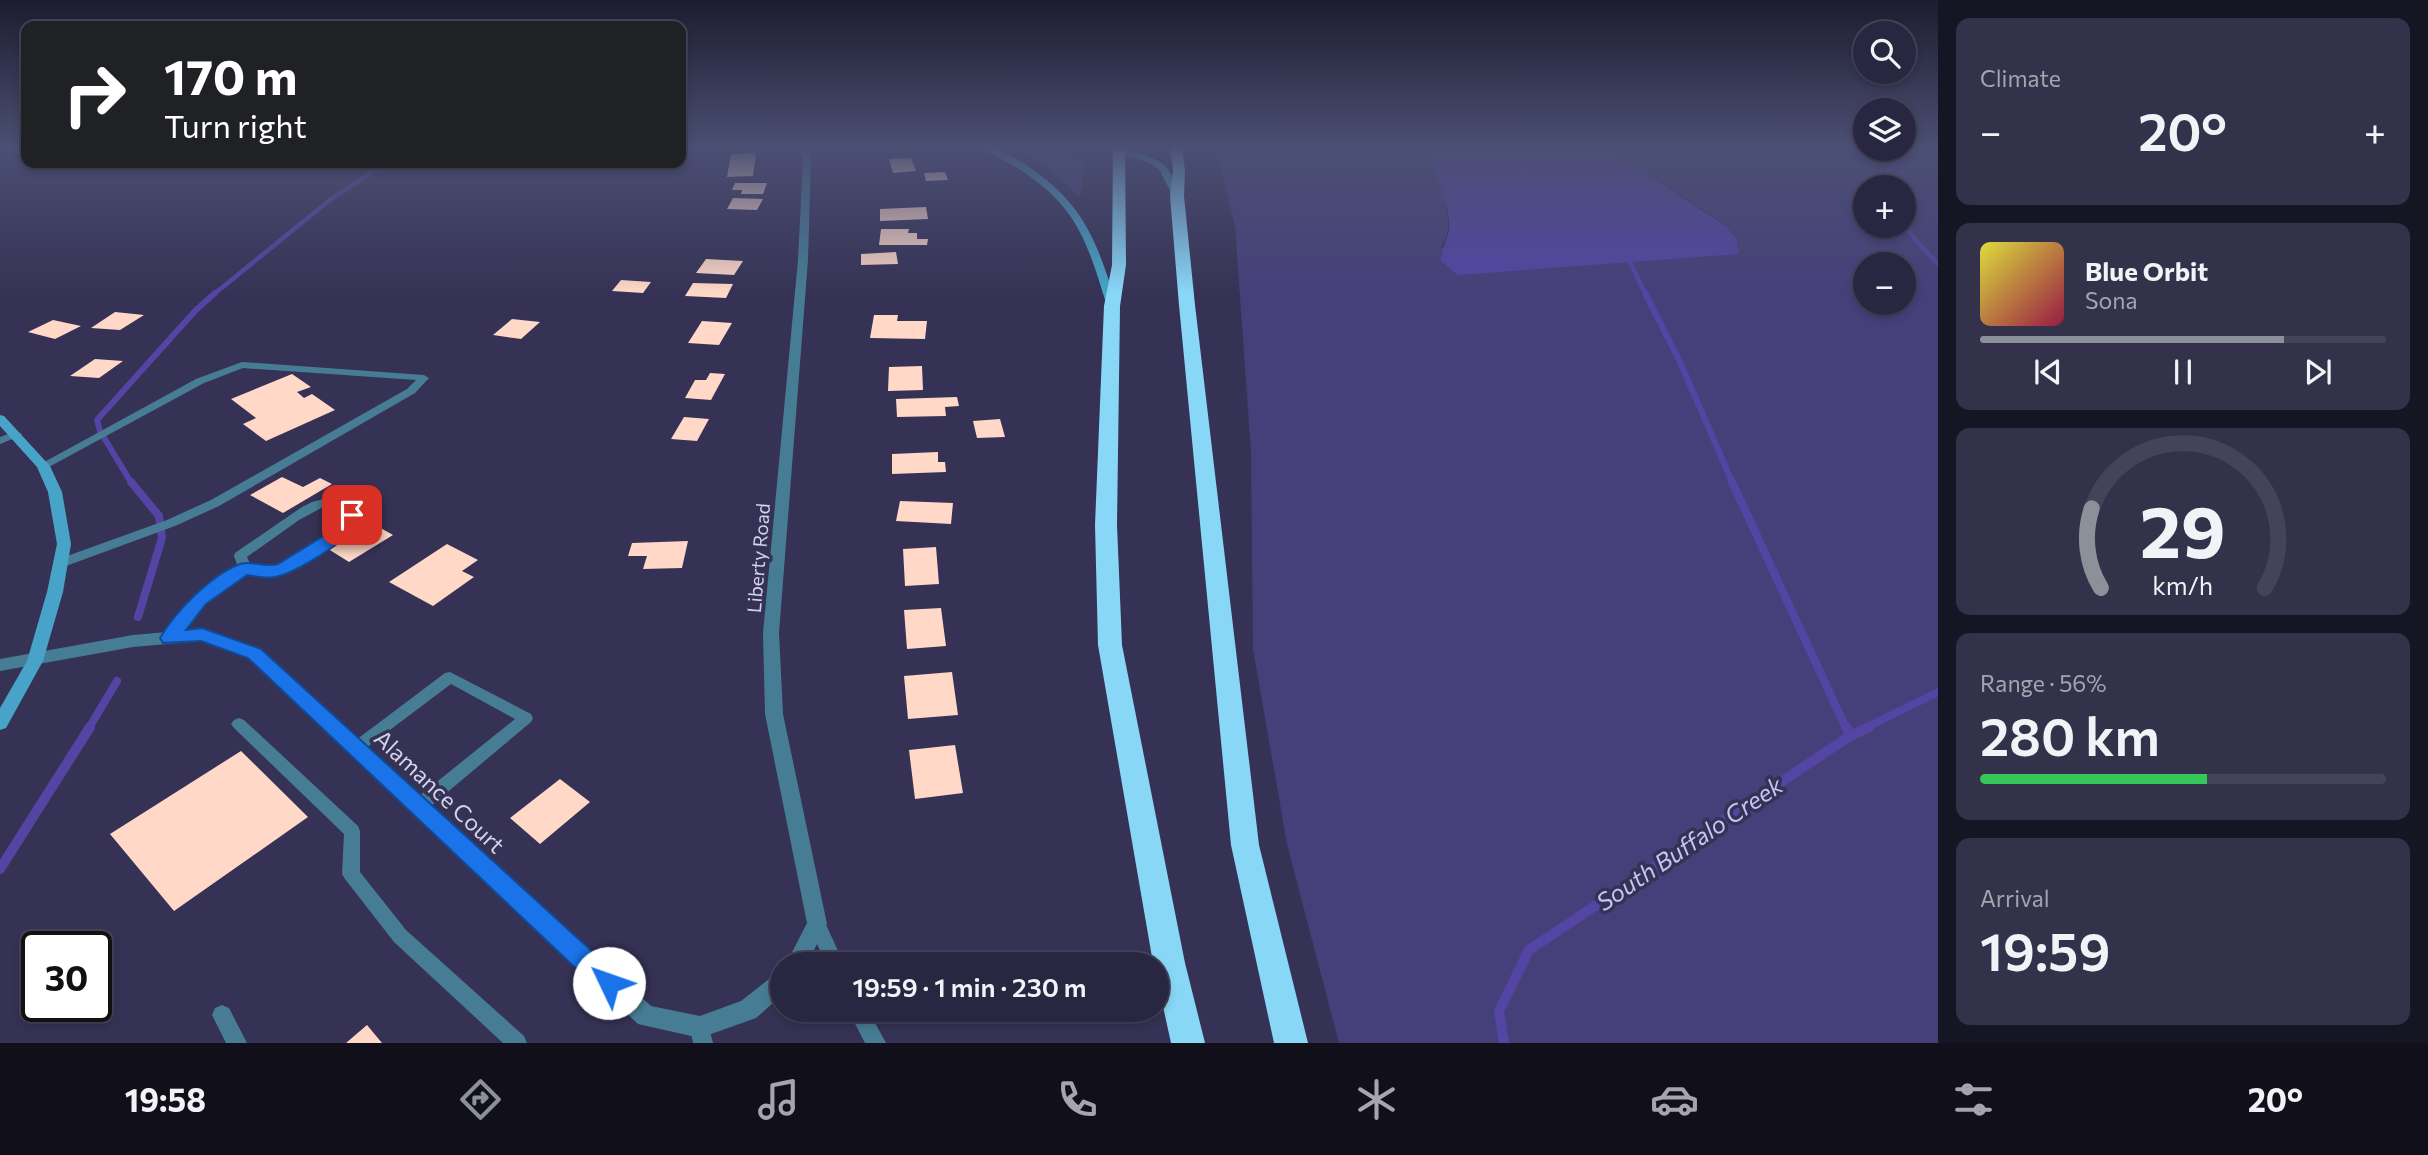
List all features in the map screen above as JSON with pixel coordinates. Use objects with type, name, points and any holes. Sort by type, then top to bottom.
[{"type":"highway","points":[[1115,196],[1119,265],[1112,306],[1106,525],[1110,645],[1169,963],[1188,1043]]},
{"type":"highway","points":[[1177,196],[1245,845],[1291,1043]]},
{"type":"street","name":"Liberty Road","points":[[806,196],[803,260],[771,633],[774,714],[817,924]]},
{"type":"street","points":[[1060,196],[1077,216],[1090,240],[1112,306]]},
{"type":"street","points":[[0,419],[43,466],[61,512],[64,544],[34,660],[0,723]]},
{"type":"street","name":"Alamance Court","points":[[0,665],[133,641],[202,635],[255,654],[646,1016],[702,1035],[748,1010],[770,992]]},
{"type":"street","points":[[802,952],[817,924]]},
{"type":"lane","points":[[43,466],[200,381],[242,365],[424,378],[411,391],[215,503],[171,523],[61,563]]},
{"type":"lane","points":[[0,441],[16,434]]},
{"type":"lane","points":[[169,638],[200,600],[245,569],[272,572],[284,568],[344,531],[352,523],[352,515],[344,506],[333,502],[315,505],[240,556],[240,562],[245,569]]},
{"type":"lane","points":[[357,747],[450,677],[526,718],[419,806]]},
{"type":"lane","points":[[239,724],[352,831],[351,874],[400,936],[517,1043]]},
{"type":"lane","points":[[817,924],[830,952]]},
{"type":"lane","points":[[222,1015],[237,1043]]},
{"type":"lane","points":[[865,1022],[876,1043]]},
{"type":"shaded area","points":[[1228,196],[1444,196],[1448,230],[1441,248],[1737,240],[1727,227],[1681,196],[1853,196],[1853,238],[1916,238],[1916,196],[1938,196],[1938,1043],[1339,1043],[1287,844],[1253,649],[1251,451],[1235,226]]},
{"type":"shaded area","points":[[1444,196],[1680,196],[1727,227],[1737,240],[1738,254],[1458,275],[1441,261],[1449,230]]},
{"type":"building","points":[[733,198],[763,199],[757,210],[727,209]]},
{"type":"building","points":[[926,207],[928,219],[880,221],[880,209]]},
{"type":"building","points":[[881,229],[909,229],[908,233],[917,233],[917,239],[928,239],[927,245],[879,245]]},
{"type":"building","points":[[896,252],[898,264],[861,265],[861,254]]},
{"type":"building","points":[[706,259],[743,261],[734,275],[696,273]]},
{"type":"building","points":[[621,280],[651,282],[643,293],[612,291]]},
{"type":"building","points":[[693,283],[733,284],[726,298],[685,296]]},
{"type":"building","points":[[115,312],[144,315],[120,330],[91,328]]},
{"type":"building","points":[[874,315],[898,315],[897,321],[927,321],[925,339],[870,338]]},
{"type":"building","points":[[512,319],[540,322],[521,339],[493,335]]},
{"type":"building","points":[[53,320],[81,326],[55,339],[28,332]]},
{"type":"building","points":[[702,321],[732,323],[719,345],[688,343]]},
{"type":"building","points":[[95,359],[123,361],[99,378],[70,376]]},
{"type":"building","points":[[922,366],[923,390],[888,391],[889,367]]},
{"type":"building","points":[[710,373],[725,374],[711,400],[685,398],[695,380],[706,380]]},
{"type":"building","points":[[292,374],[311,387],[297,392],[304,398],[312,394],[335,410],[266,441],[243,424],[256,418],[231,399]]},
{"type":"building","points":[[957,397],[959,406],[945,407],[946,416],[897,417],[896,399]]},
{"type":"building","points":[[684,417],[709,419],[697,441],[671,439]]},
{"type":"building","points":[[1000,419],[1005,437],[977,438],[973,421]]},
{"type":"building","points":[[938,452],[938,462],[945,462],[946,472],[892,474],[892,454]]},
{"type":"building","points":[[282,477],[303,487],[320,478],[332,484],[283,513],[250,495]]},
{"type":"building","points":[[900,501],[953,503],[951,524],[896,521]]},
{"type":"building","points":[[370,522],[393,535],[349,562],[325,547]]},
{"type":"building","points":[[688,541],[682,568],[643,569],[647,556],[628,556],[632,543]]},
{"type":"building","points":[[447,544],[478,560],[462,571],[474,577],[433,606],[389,582]]},
{"type":"building","points":[[936,547],[939,584],[905,586],[903,549]]},
{"type":"building","points":[[941,608],[946,646],[907,649],[904,610]]},
{"type":"building","points":[[952,672],[958,715],[908,719],[904,676]]},
{"type":"building","points":[[955,745],[963,793],[915,799],[909,750]]},
{"type":"building","points":[[241,751],[308,817],[174,911],[110,834]]},
{"type":"building","points":[[560,779],[590,802],[540,844],[510,818]]},
{"type":"building","points":[[367,1025],[382,1043],[346,1043]]},
{"type":"waterway","points":[[213,295],[336,196]]},
{"type":"waterway","points":[[1914,238],[1938,264]]},
{"type":"waterway","points":[[1627,256],[1646,294]]},
{"type":"waterway","points":[[132,484],[100,431],[97,420],[195,311],[215,293]]},
{"type":"waterway","points":[[1646,294],[1680,362],[1733,484]]},
{"type":"waterway","points":[[131,482],[159,516],[162,538],[138,617]]},
{"type":"waterway","points":[[1732,482],[1846,728]]},
{"type":"waterway","points":[[89,728],[117,681]]},
{"type":"waterway","name":"South Buffalo Creek","points":[[1865,728],[1938,692]]},
{"type":"waterway","points":[[0,869],[90,727]]},
{"type":"waterway","points":[[1846,727],[1850,736]]},
{"type":"waterway","name":"South Buffalo Creek","points":[[1850,736],[1869,727]]},
{"type":"waterway","name":"South Buffalo Creek","points":[[1504,1043],[1499,1011],[1529,950],[1850,736]]},
{"type":"route","points":[[352,515],[352,523],[344,531],[284,568],[272,572],[245,569],[227,580],[200,600],[169,638],[202,635],[255,654],[609,983]]}]
